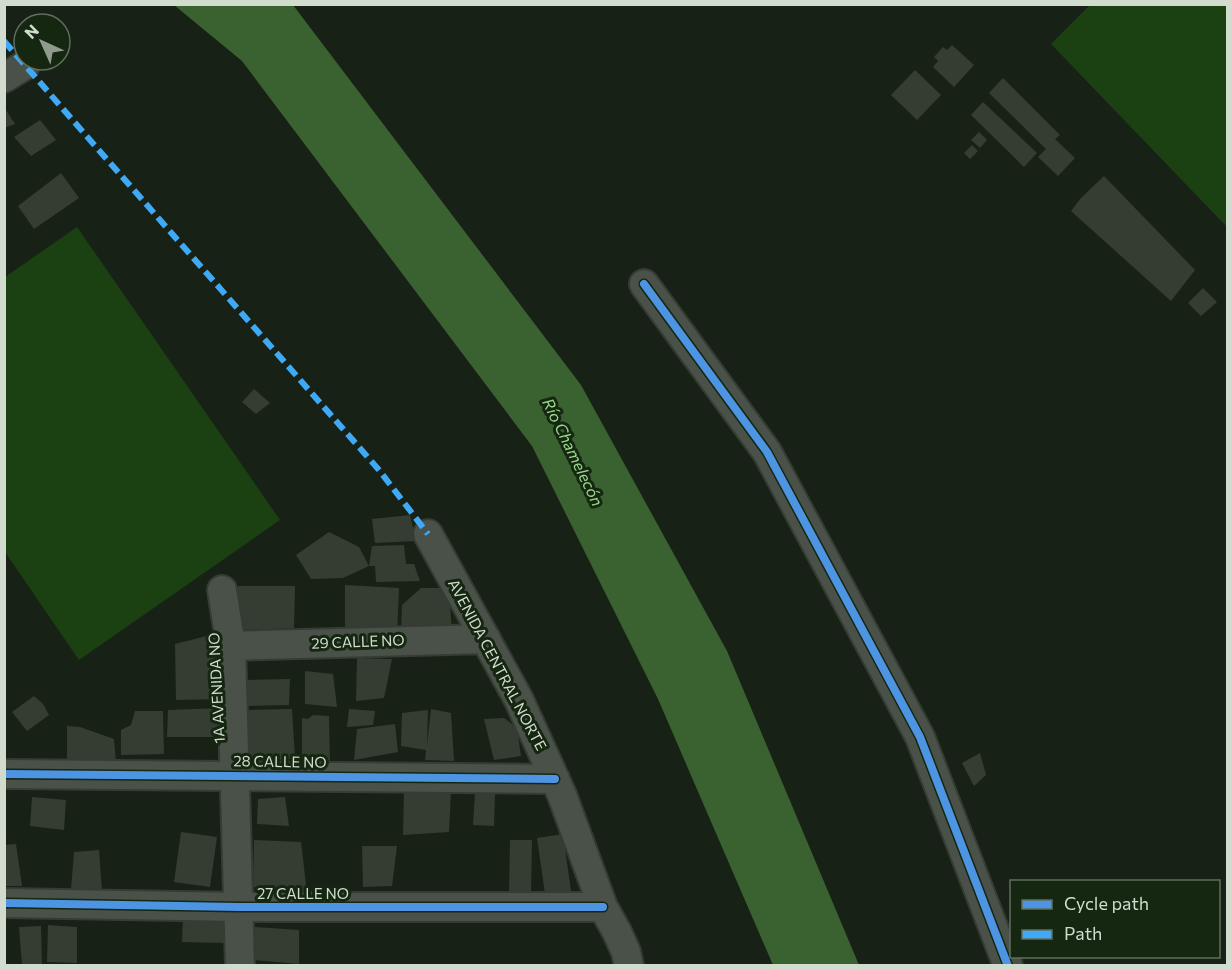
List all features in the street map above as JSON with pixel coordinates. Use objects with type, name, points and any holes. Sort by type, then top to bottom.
[{"type":"street","points":[[644,284],[767,452],[790,494],[920,738],[1008,966]]},
{"type":"street","name":"AVENIDA CENTRAL NORTE","points":[[428,534],[519,700],[555,779],[603,907],[626,952],[629,966]]},
{"type":"street","name":"1A AVENIDA NO","points":[[222,590],[231,646],[240,966]]},
{"type":"street","name":"29 CALLE NO","points":[[231,646],[486,639]]},
{"type":"street","name":"28 CALLE NO","points":[[4,774],[555,779]]},
{"type":"street","name":"27 CALLE NO","points":[[4,903],[238,908],[603,907]]},
{"type":"shaded area","points":[[1091,4],[1227,5],[1227,227],[1051,44]]},
{"type":"shaded area","points":[[77,227],[280,520],[79,660],[5,552],[5,277]]},
{"type":"water","name":"Río Chamelecón","points":[[174,5],[293,5],[581,385],[727,651],[859,965],[773,965],[658,699],[532,446],[242,61]]},
{"type":"building","points":[[952,45],[974,65],[954,87],[933,67],[938,61],[934,57],[943,47],[947,50]]},
{"type":"building","points":[[915,70],[941,95],[917,120],[891,95]]},
{"type":"building","points":[[1003,78],[1060,135],[1055,139],[1075,158],[1058,176],[1038,157],[1046,149],[989,93]]},
{"type":"building","points":[[983,102],[1037,153],[1024,167],[971,115]]},
{"type":"building","points":[[4,107],[15,124],[4,128]]},
{"type":"building","points":[[40,120],[56,140],[31,156],[14,137]]},
{"type":"building","points":[[979,132],[987,140],[980,148],[971,140]]},
{"type":"building","points":[[972,145],[978,151],[970,159],[964,153]]},
{"type":"building","points":[[61,173],[79,198],[34,229],[18,206]]},
{"type":"building","points":[[1104,176],[1195,270],[1171,301],[1071,211]]},
{"type":"building","points":[[1203,288],[1217,302],[1201,316],[1188,303]]},
{"type":"building","points":[[254,389],[270,403],[256,414],[242,402]]},
{"type":"building","points":[[410,515],[416,541],[375,543],[372,519]]},
{"type":"building","points":[[329,532],[359,547],[369,566],[343,578],[311,579],[296,555]]},
{"type":"building","points":[[404,545],[406,564],[414,564],[420,581],[376,582],[375,566],[369,566],[372,546]]},
{"type":"building","points":[[345,585],[399,588],[397,636],[345,629]]},
{"type":"building","points":[[238,586],[295,586],[294,628],[239,630]]},
{"type":"building","points":[[421,588],[449,588],[452,634],[401,633],[402,605]]},
{"type":"building","points":[[215,634],[221,699],[176,700],[175,644]]},
{"type":"building","points":[[357,658],[392,659],[384,698],[356,701]]},
{"type":"building","points":[[305,671],[333,674],[337,707],[305,704]]},
{"type":"building","points":[[290,679],[289,705],[245,706],[246,680]]},
{"type":"building","points":[[34,696],[43,704],[49,715],[27,731],[12,712]]},
{"type":"building","points":[[221,708],[221,737],[167,737],[168,710]]},
{"type":"building","points":[[292,709],[295,759],[247,761],[248,710]]},
{"type":"building","points":[[349,709],[375,711],[373,725],[347,727]]},
{"type":"building","points":[[431,709],[451,713],[454,761],[425,760],[426,750],[401,746],[402,713],[428,710],[427,745]]},
{"type":"building","points":[[135,711],[163,711],[164,754],[121,755],[121,730],[131,725]]},
{"type":"building","points":[[313,715],[329,716],[330,764],[302,757],[302,718],[308,719]]},
{"type":"building","points":[[504,718],[517,728],[521,756],[494,760],[484,719]]},
{"type":"building","points":[[395,724],[398,752],[354,760],[357,729]]},
{"type":"building","points":[[67,726],[80,727],[114,739],[116,762],[67,761]]},
{"type":"building","points":[[980,753],[986,775],[974,786],[962,763]]},
{"type":"building","points":[[404,791],[451,791],[449,832],[403,835]]},
{"type":"building","points":[[475,792],[495,793],[494,826],[473,825]]},
{"type":"building","points":[[32,797],[66,800],[64,830],[30,826]]},
{"type":"building","points":[[285,797],[289,826],[257,824],[258,799]]},
{"type":"building","points":[[181,832],[217,837],[210,887],[174,882]]},
{"type":"building","points":[[563,834],[571,891],[545,894],[537,838]]},
{"type":"building","points":[[254,840],[301,842],[307,893],[253,887]]},
{"type":"building","points":[[510,840],[532,840],[531,892],[509,892]]},
{"type":"building","points":[[16,844],[22,886],[4,886],[4,845]]},
{"type":"building","points":[[362,846],[397,846],[392,886],[363,887]]},
{"type":"building","points":[[99,850],[102,891],[71,889],[74,852]]},
{"type":"building","points":[[183,915],[228,917],[225,943],[182,942]]},
{"type":"building","points":[[48,925],[77,927],[77,963],[47,962]]},
{"type":"building","points":[[41,926],[42,966],[22,965],[19,927]]},
{"type":"building","points":[[255,927],[299,930],[299,964],[253,960]]},
{"type":"marked path","points":[[4,41],[379,470],[428,534]]},
{"type":"cycle path","points":[[644,284],[767,452],[920,737],[1008,966]]},
{"type":"cycle path","points":[[4,774],[555,779]]},
{"type":"cycle path","points":[[4,903],[239,907],[603,907]]}]
